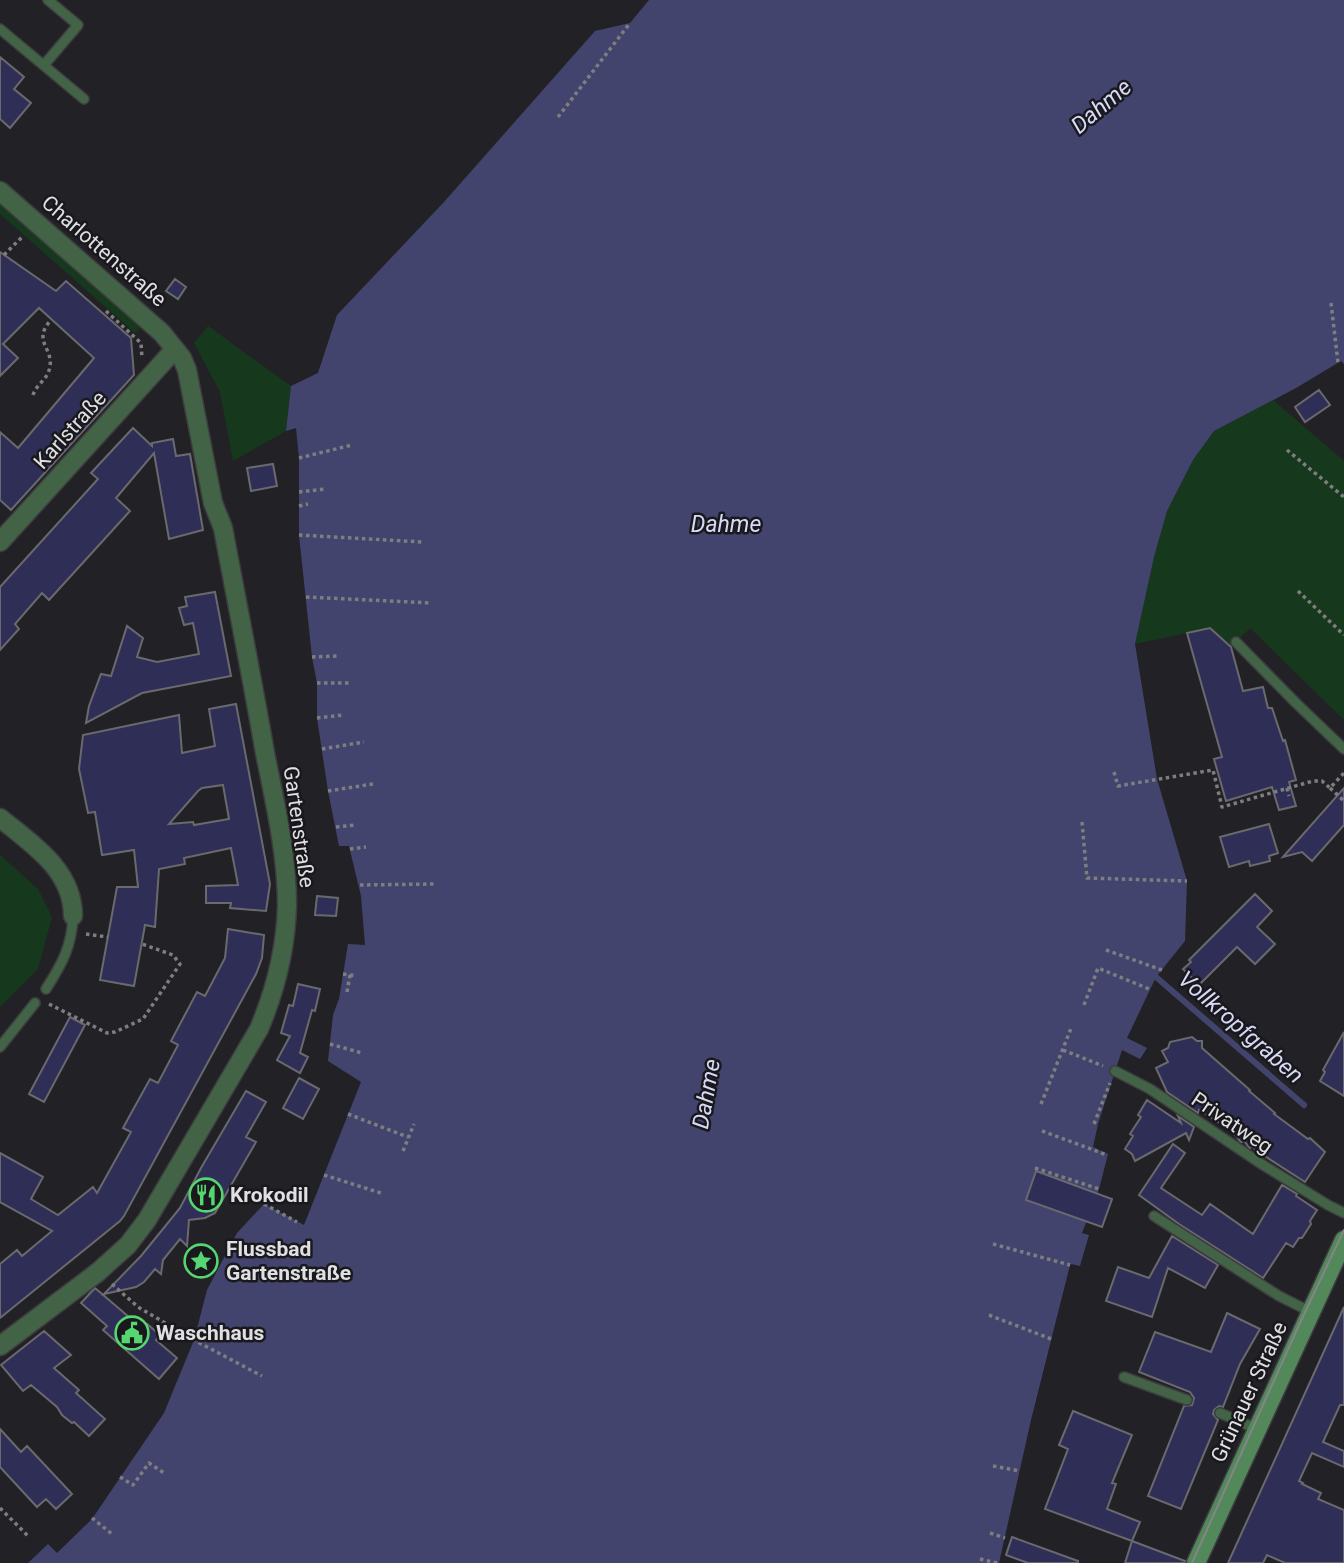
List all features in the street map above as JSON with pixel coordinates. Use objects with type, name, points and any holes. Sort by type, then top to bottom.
[{"type":"main road","name":"Grünauer Straße","points":[[1196,1563],[1344,1240]]},
{"type":"street","name":"Charlottenstraße","points":[[0,191],[162,333],[175,349]]},
{"type":"street","name":"Karlstraße","points":[[0,542],[175,349]]},
{"type":"street","name":"Gartenstraße","points":[[0,1346],[97,1272],[128,1245],[147,1220],[259,1030],[269,1005],[284,940],[287,908],[284,855],[267,759],[223,528],[213,503],[187,370],[175,349]]},
{"type":"street","points":[[0,818],[45,855],[60,872],[69,888],[73,924]]},
{"type":"lane","points":[[44,65],[78,25],[48,0]]},
{"type":"lane","points":[[0,29],[85,99]]},
{"type":"lane","points":[[1236,642],[1296,704],[1344,748]]},
{"type":"lane","points":[[46,989],[61,965],[73,924]]},
{"type":"lane","points":[[0,1047],[35,1003]]},
{"type":"lane","name":"Privatweg","points":[[1115,1071],[1150,1089],[1252,1158],[1344,1213]]},
{"type":"lane","points":[[1154,1216],[1279,1296],[1311,1312]]},
{"type":"lane","points":[[1124,1377],[1187,1400]]},
{"type":"lane","points":[[1220,1413],[1257,1429]]},
{"type":"path","points":[[558,117],[630,23]]},
{"type":"path","points":[[4,255],[23,236],[15,229]]},
{"type":"path","points":[[1331,303],[1338,363]]},
{"type":"path","points":[[102,307],[141,343],[142,360]]},
{"type":"path","points":[[33,395],[37,386],[47,377],[51,364],[42,335],[51,320]]},
{"type":"path","points":[[299,458],[352,445]]},
{"type":"path","points":[[1287,450],[1344,497]]},
{"type":"path","points":[[299,492],[325,489]]},
{"type":"path","points":[[299,506],[308,505]]},
{"type":"path","points":[[299,535],[422,542]]},
{"type":"path","points":[[1298,592],[1344,635]]},
{"type":"path","points":[[306,597],[432,603]]},
{"type":"path","points":[[312,657],[338,656]]},
{"type":"path","points":[[317,683],[349,683]]},
{"type":"path","points":[[317,718],[343,715]]},
{"type":"path","points":[[322,749],[364,742]]},
{"type":"path","points":[[1114,772],[1118,786],[1213,770],[1222,795],[1222,807],[1279,788],[1313,781],[1322,781],[1344,801]]},
{"type":"path","points":[[1330,788],[1344,773]]},
{"type":"path","points":[[328,791],[373,784]]},
{"type":"path","points":[[1287,788],[1289,796]]},
{"type":"path","points":[[1082,822],[1087,878],[1187,881]]},
{"type":"path","points":[[336,827],[355,825]]},
{"type":"path","points":[[350,849],[366,847]]},
{"type":"path","points":[[360,885],[435,884]]},
{"type":"path","points":[[73,924],[108,937]]},
{"type":"path","points":[[49,1004],[107,1032],[115,1032],[144,1019],[180,964],[173,955],[142,944]]},
{"type":"path","points":[[1106,950],[1162,970]]},
{"type":"path","points":[[1084,1005],[1098,968],[1149,989]]},
{"type":"path","points":[[343,974],[356,976]]},
{"type":"path","points":[[347,992],[350,975]]},
{"type":"path","points":[[1041,1104],[1072,1026]]},
{"type":"path","points":[[330,1044],[362,1053]]},
{"type":"path","points":[[1063,1050],[1115,1071],[1094,1124]]},
{"type":"path","points":[[348,1114],[408,1137]]},
{"type":"path","points":[[402,1151],[414,1124]]},
{"type":"path","points":[[1042,1130],[1107,1155]]},
{"type":"path","points":[[1035,1168],[1099,1189]]},
{"type":"path","points":[[324,1175],[384,1194]]},
{"type":"path","points":[[264,1204],[297,1222]]},
{"type":"path","points":[[993,1244],[1070,1265]]},
{"type":"path","points":[[113,1285],[138,1307],[262,1376]]},
{"type":"path","points":[[989,1315],[1051,1339]]},
{"type":"path","points":[[120,1477],[133,1485],[149,1463],[164,1473]]},
{"type":"path","points":[[993,1466],[1020,1471]]},
{"type":"path","points":[[0,1508],[28,1536]]},
{"type":"path","points":[[92,1518],[112,1534]]},
{"type":"path","points":[[990,1533],[1005,1538]]},
{"type":"path","points":[[980,1559],[997,1563]]},
{"type":"green space","points":[[0,191],[140,328],[135,333],[0,214]]},
{"type":"green space","points":[[208,326],[291,386],[286,431],[233,461],[220,392],[194,343]]},
{"type":"green space","points":[[1273,400],[1344,461],[1344,720],[1250,628],[1231,647],[1210,628],[1135,644],[1167,511],[1193,460],[1214,431]]},
{"type":"green space","points":[[0,855],[38,889],[52,917],[38,969],[0,1007]]},
{"type":"water","name":"Dahme","points":[[649,0],[1344,0],[1344,364],[1341,361],[1214,431],[1193,460],[1167,511],[1135,644],[1157,779],[1187,881],[1185,941],[1156,977],[1127,1038],[1147,1048],[1140,1059],[1122,1050],[1098,1124],[1093,1147],[1108,1154],[1099,1189],[1082,1233],[1089,1235],[1080,1266],[1070,1265],[999,1563],[28,1563],[48,1544],[57,1553],[92,1519],[164,1413],[194,1340],[207,1290],[237,1233],[264,1204],[304,1225],[361,1082],[328,1061],[333,1015],[339,999],[348,944],[365,945],[361,896],[349,846],[339,846],[317,718],[317,683],[299,535],[299,458],[296,428],[286,431],[291,386],[318,373],[337,315],[444,202],[595,31],[630,23]]},
{"type":"building","points":[[0,57],[24,77],[14,89],[31,103],[10,128],[0,119]]},
{"type":"building","points":[[0,252],[56,291],[66,281],[131,338],[134,375],[11,510],[0,500],[0,432],[18,448],[94,358],[39,308],[3,344],[18,358],[0,376]]},
{"type":"building","points":[[175,279],[186,287],[178,299],[166,291]]},
{"type":"building","points":[[1319,390],[1330,405],[1305,422],[1295,407]]},
{"type":"building","points":[[133,428],[152,446],[152,443],[173,439],[176,456],[190,454],[203,530],[169,539],[154,453],[116,498],[130,511],[49,600],[42,593],[15,624],[19,629],[0,650],[0,587],[98,479],[91,473]]},
{"type":"building","points":[[273,464],[277,486],[251,491],[247,468]]},
{"type":"building","points":[[215,592],[231,676],[142,693],[86,723],[89,706],[101,674],[111,676],[127,626],[143,638],[137,657],[157,662],[199,654],[193,623],[184,625],[179,608],[187,606],[185,597]]},
{"type":"building","points":[[1210,628],[1231,647],[1243,691],[1263,687],[1268,708],[1272,708],[1283,741],[1285,740],[1296,780],[1289,782],[1296,806],[1279,810],[1272,787],[1226,801],[1214,759],[1222,757],[1187,633]]},
{"type":"building","points":[[236,704],[270,884],[266,911],[230,908],[231,903],[206,903],[206,886],[238,885],[231,848],[184,858],[185,864],[159,869],[155,927],[145,925],[134,986],[100,980],[117,887],[138,887],[134,850],[102,855],[95,812],[88,813],[79,769],[83,735],[179,715],[182,753],[215,746],[209,709]],"holes":[[[223,785],[229,819],[194,825],[193,822],[169,824],[202,788]]]},
{"type":"building","points":[[1344,788],[1344,825],[1312,861],[1302,852],[1283,857]]},
{"type":"building","points":[[1269,824],[1278,853],[1269,856],[1270,861],[1250,866],[1249,861],[1229,867],[1220,837]]},
{"type":"building","points":[[1255,894],[1272,911],[1257,927],[1275,944],[1255,964],[1237,947],[1199,985],[1183,969]]},
{"type":"building","points":[[317,896],[338,898],[336,916],[315,915]]},
{"type":"building","points":[[228,929],[264,935],[262,958],[256,974],[124,1216],[0,1318],[0,1264],[17,1250],[22,1256],[52,1231],[0,1202],[0,1153],[43,1177],[31,1199],[58,1215],[93,1187],[97,1193],[131,1132],[123,1128],[129,1117],[150,1079],[158,1083],[178,1045],[171,1041],[197,992],[205,996],[225,958]]},
{"type":"building","points":[[298,984],[320,989],[300,1053],[308,1057],[300,1073],[277,1060],[290,1036],[281,1033],[289,1005],[293,1006]]},
{"type":"building","points":[[70,1017],[85,1025],[44,1102],[29,1094]]},
{"type":"building","points":[[1344,1032],[1344,1096],[1320,1081],[1325,1072],[1323,1070]]},
{"type":"building","points":[[1192,1037],[1202,1041],[1202,1048],[1274,1114],[1310,1138],[1325,1152],[1305,1182],[1257,1152],[1252,1146],[1250,1148],[1244,1141],[1241,1142],[1232,1131],[1167,1092],[1156,1068],[1168,1062],[1162,1051],[1168,1048],[1170,1042]]},
{"type":"building","points":[[299,1078],[319,1089],[303,1119],[283,1108]]},
{"type":"building","points":[[246,1091],[266,1102],[246,1137],[256,1142],[215,1213],[205,1218],[189,1220],[187,1246],[180,1239],[163,1260],[161,1274],[155,1269],[136,1287],[104,1294],[141,1256],[180,1208]]},
{"type":"building","points":[[1147,1100],[1181,1123],[1178,1116],[1194,1127],[1189,1140],[1186,1133],[1135,1161],[1132,1154],[1125,1149]]},
{"type":"building","points":[[1173,1144],[1185,1153],[1161,1188],[1202,1215],[1210,1204],[1253,1234],[1282,1185],[1317,1210],[1302,1238],[1299,1238],[1293,1247],[1286,1243],[1263,1278],[1139,1195]]},
{"type":"building","points":[[1036,1171],[1112,1199],[1102,1227],[1026,1200]]},
{"type":"building","points":[[1172,1236],[1218,1265],[1205,1288],[1168,1268],[1152,1317],[1106,1301],[1118,1267],[1149,1278]]},
{"type":"building","name":"Waschhaus","points":[[95,1288],[143,1329],[147,1324],[160,1335],[156,1340],[177,1358],[159,1379],[103,1330],[107,1326],[81,1303]]},
{"type":"building","points":[[1344,1307],[1344,1405],[1340,1405],[1323,1442],[1344,1451],[1344,1467],[1312,1453],[1299,1481],[1321,1493],[1318,1499],[1344,1510],[1344,1563],[1285,1563],[1267,1555],[1263,1563],[1228,1563]]},
{"type":"building","points":[[1227,1313],[1260,1329],[1240,1364],[1223,1407],[1219,1406],[1214,1410],[1213,1414],[1218,1420],[1181,1509],[1148,1496],[1184,1406],[1192,1405],[1194,1398],[1190,1392],[1139,1372],[1155,1332],[1211,1352]]},
{"type":"building","points":[[44,1331],[71,1355],[54,1368],[79,1390],[76,1393],[105,1419],[89,1436],[31,1385],[23,1391],[1,1365]]},
{"type":"building","points":[[1073,1411],[1132,1435],[1112,1483],[1116,1484],[1107,1509],[1140,1522],[1132,1541],[1045,1509],[1068,1449],[1059,1445]]},
{"type":"building","points":[[0,1429],[21,1452],[27,1446],[72,1494],[56,1509],[46,1499],[37,1507],[0,1467]]},
{"type":"building","points":[[1012,1537],[1078,1563],[1028,1563],[1006,1555]]},
{"type":"building","points":[[1132,1541],[1185,1561],[1185,1563],[1125,1563]]},
{"type":"waterway","name":"Vollkropfgraben","points":[[1148,973],[1156,977],[1304,1105]]},
{"type":"tram line","points":[[1192,1563],[1344,1230]]},
{"type":"place","name":"Krokodil","points":[[206,1195]]},
{"type":"place","name":"Flussbad Gartenstraße","points":[[201,1261]]},
{"type":"place","name":"Waschhaus","points":[[132,1333]]}]
